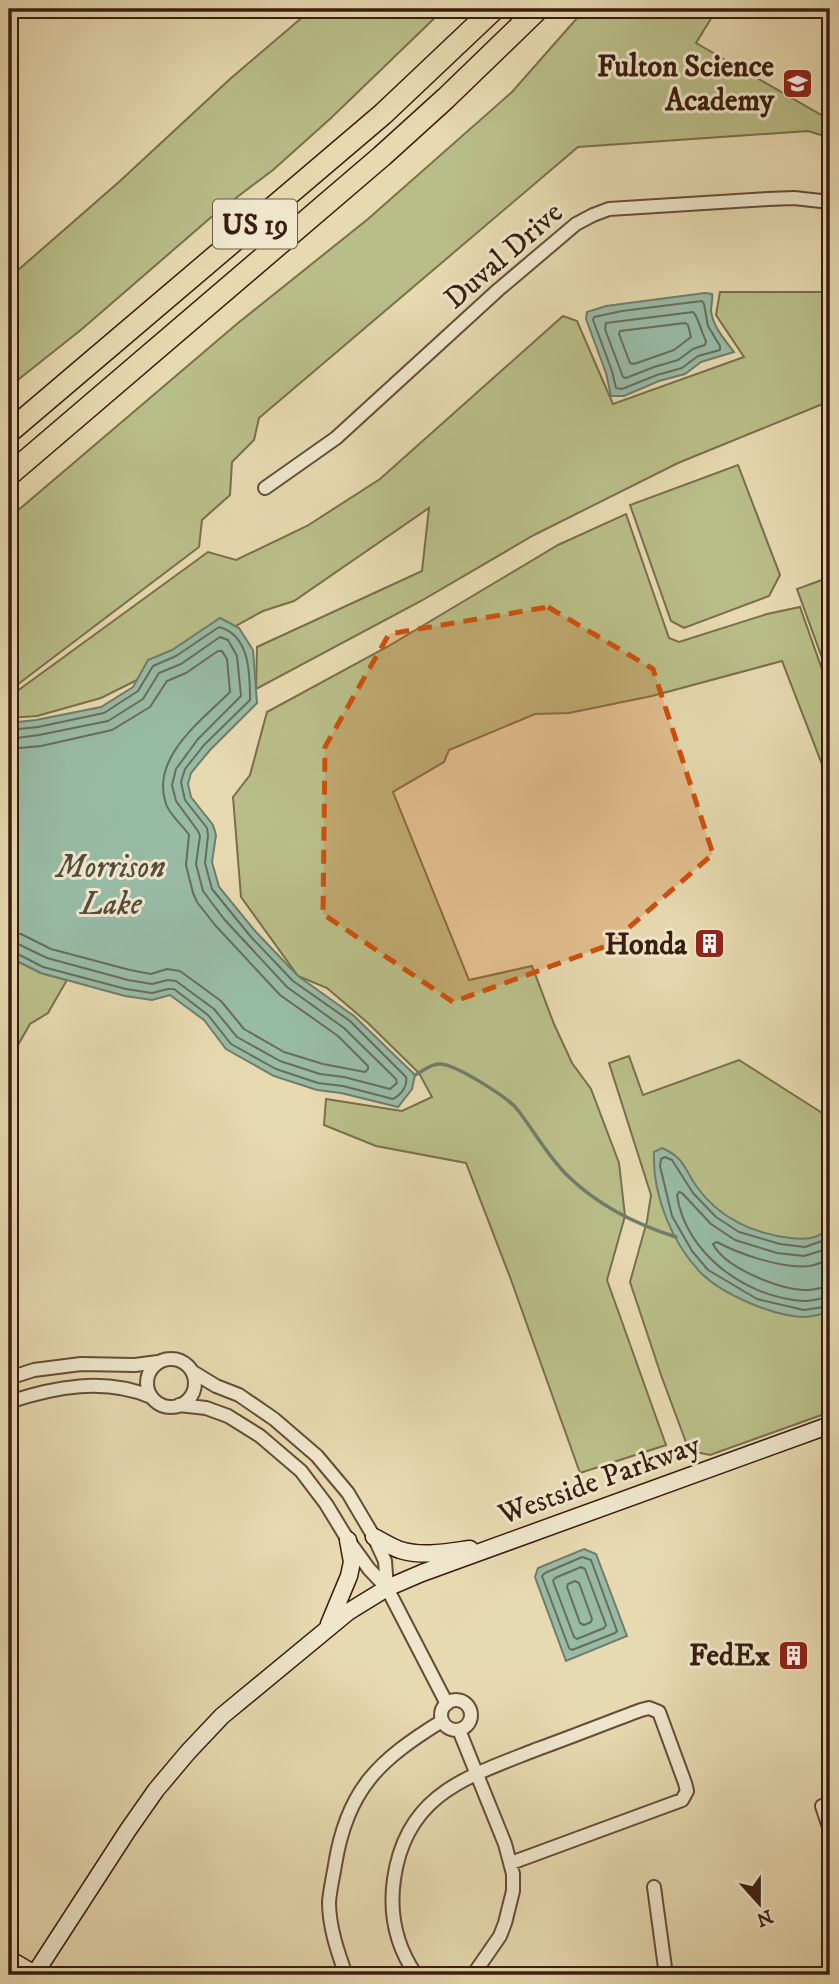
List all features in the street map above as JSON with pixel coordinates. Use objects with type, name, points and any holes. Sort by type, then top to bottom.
[{"type":"highway","name":"US 19","points":[[9,432],[383,114],[494,9]]},
{"type":"highway","name":"US 19","points":[[9,475],[392,147],[538,9]]},
{"type":"main road","name":"Westside Parkway","points":[[35,1975],[128,1830],[156,1790],[188,1752],[222,1716],[348,1612],[387,1588],[422,1573],[830,1426]]},
{"type":"main road","points":[[374,1537],[399,1550],[432,1554],[500,1545]]},
{"type":"main road","points":[[327,1628],[349,1576],[352,1562],[348,1540]]},
{"type":"main road","points":[[9,1959],[35,1975]]},
{"type":"street","name":"Duval Drive","points":[[265,488],[336,438],[508,282],[576,224],[593,215],[608,209],[768,199],[794,198],[830,202]]},
{"type":"street","points":[[9,1378],[34,1370],[82,1364],[135,1365],[174,1359],[188,1366],[193,1372],[216,1386],[239,1395],[265,1413],[317,1456],[348,1493],[374,1537],[385,1560],[387,1588]]},
{"type":"street","points":[[151,1397],[147,1390],[148,1374],[158,1362]]},
{"type":"street","points":[[179,1405],[191,1395],[195,1380],[193,1372]]},
{"type":"street","points":[[9,1402],[39,1392],[83,1386],[120,1387],[151,1397],[163,1406],[207,1408],[228,1416],[260,1436],[301,1471],[369,1569],[387,1588],[447,1704]]},
{"type":"street","points":[[456,1700],[465,1703],[470,1711],[470,1720],[459,1730],[449,1728],[442,1721],[442,1711],[447,1704],[456,1700]]},
{"type":"street","points":[[416,1975],[401,1950],[392,1914],[392,1893],[395,1872],[408,1833],[430,1804],[442,1792],[476,1773],[641,1710],[654,1709],[659,1712],[685,1783],[685,1797],[511,1863]]},
{"type":"street","points":[[346,1975],[335,1941],[329,1902],[340,1836],[347,1816],[361,1788],[379,1767],[403,1746],[442,1721]]},
{"type":"street","points":[[459,1730],[511,1863],[513,1891],[500,1936],[473,1975]]},
{"type":"street","points":[[822,1806],[830,1829]]},
{"type":"street","points":[[654,1887],[666,1975]]},
{"type":"highlighted area","points":[[548,607],[653,669],[713,854],[609,945],[453,1002],[323,914],[325,747],[389,634]]},
{"type":"shaded area","points":[[312,9],[444,9],[273,170],[216,213],[82,329],[9,387],[9,278]]},
{"type":"shaded area","points":[[585,9],[717,9],[696,43],[830,120],[830,138],[808,131],[578,147],[259,418],[254,440],[232,462],[230,495],[202,520],[199,547],[9,691],[9,518],[238,323],[368,219],[512,92]]},
{"type":"shaded area","points":[[720,292],[830,292],[830,401],[678,463],[534,535],[421,601],[256,689],[257,647],[422,571],[429,508],[294,601],[263,611],[101,698],[37,716],[9,718],[9,697],[208,552],[236,560],[307,526],[380,479],[563,316],[577,321],[613,404],[744,357],[716,315]]},
{"type":"shaded area","points":[[738,465],[780,575],[769,596],[684,628],[671,621],[630,505]]},
{"type":"shaded area","points":[[626,514],[669,638],[679,642],[767,614],[800,607],[830,692],[830,785],[782,661],[652,696],[569,713],[535,714],[449,750],[444,762],[393,792],[469,980],[532,966],[572,1063],[591,1089],[619,1163],[625,1216],[607,1280],[666,1445],[580,1473],[466,1163],[376,1146],[324,1125],[326,1099],[402,1111],[432,1097],[419,1073],[368,1023],[327,988],[298,976],[241,897],[233,797],[250,775],[267,712],[387,647],[558,545]]},
{"type":"shaded area","points":[[830,577],[830,680],[797,589]]},
{"type":"shaded area","points":[[9,957],[41,973],[67,980],[48,1013],[30,1024],[9,1061]]},
{"type":"shaded area","points":[[629,1056],[643,1095],[739,1060],[830,1118],[830,1412],[710,1455],[696,1452],[687,1445],[630,1282],[647,1221],[651,1195],[609,1063]]},
{"type":"water","points":[[712,294],[711,311],[714,322],[734,352],[701,362],[685,374],[659,381],[624,396],[611,396],[606,373],[586,319],[587,312],[606,306]]},
{"type":"water","name":"Morrison Lake","points":[[220,618],[239,628],[253,650],[257,703],[210,750],[191,773],[188,784],[191,797],[213,825],[216,835],[212,862],[219,887],[256,932],[298,976],[354,1016],[415,1075],[412,1089],[398,1107],[317,1090],[274,1076],[226,1049],[204,1020],[170,995],[152,1000],[125,996],[41,973],[9,957],[9,723],[101,707],[133,687],[148,660],[172,650]]},
{"type":"water","points":[[662,1148],[680,1160],[706,1198],[738,1223],[763,1233],[796,1239],[817,1236],[830,1227],[830,1312],[804,1317],[778,1313],[736,1297],[702,1274],[673,1233],[660,1201],[654,1152]]},
{"type":"water","points":[[584,1549],[596,1554],[627,1636],[566,1661],[535,1577],[538,1568]]},
{"type":"waterway","points":[[415,1075],[439,1064],[456,1069],[480,1082],[517,1109],[555,1161],[580,1187],[619,1213],[676,1237]]},
{"type":"place","name":"Fulton Science Academy","points":[[797,83]]},
{"type":"place","name":"Honda","points":[[710,944]]},
{"type":"place","name":"FedEx","points":[[793,1655]]}]
